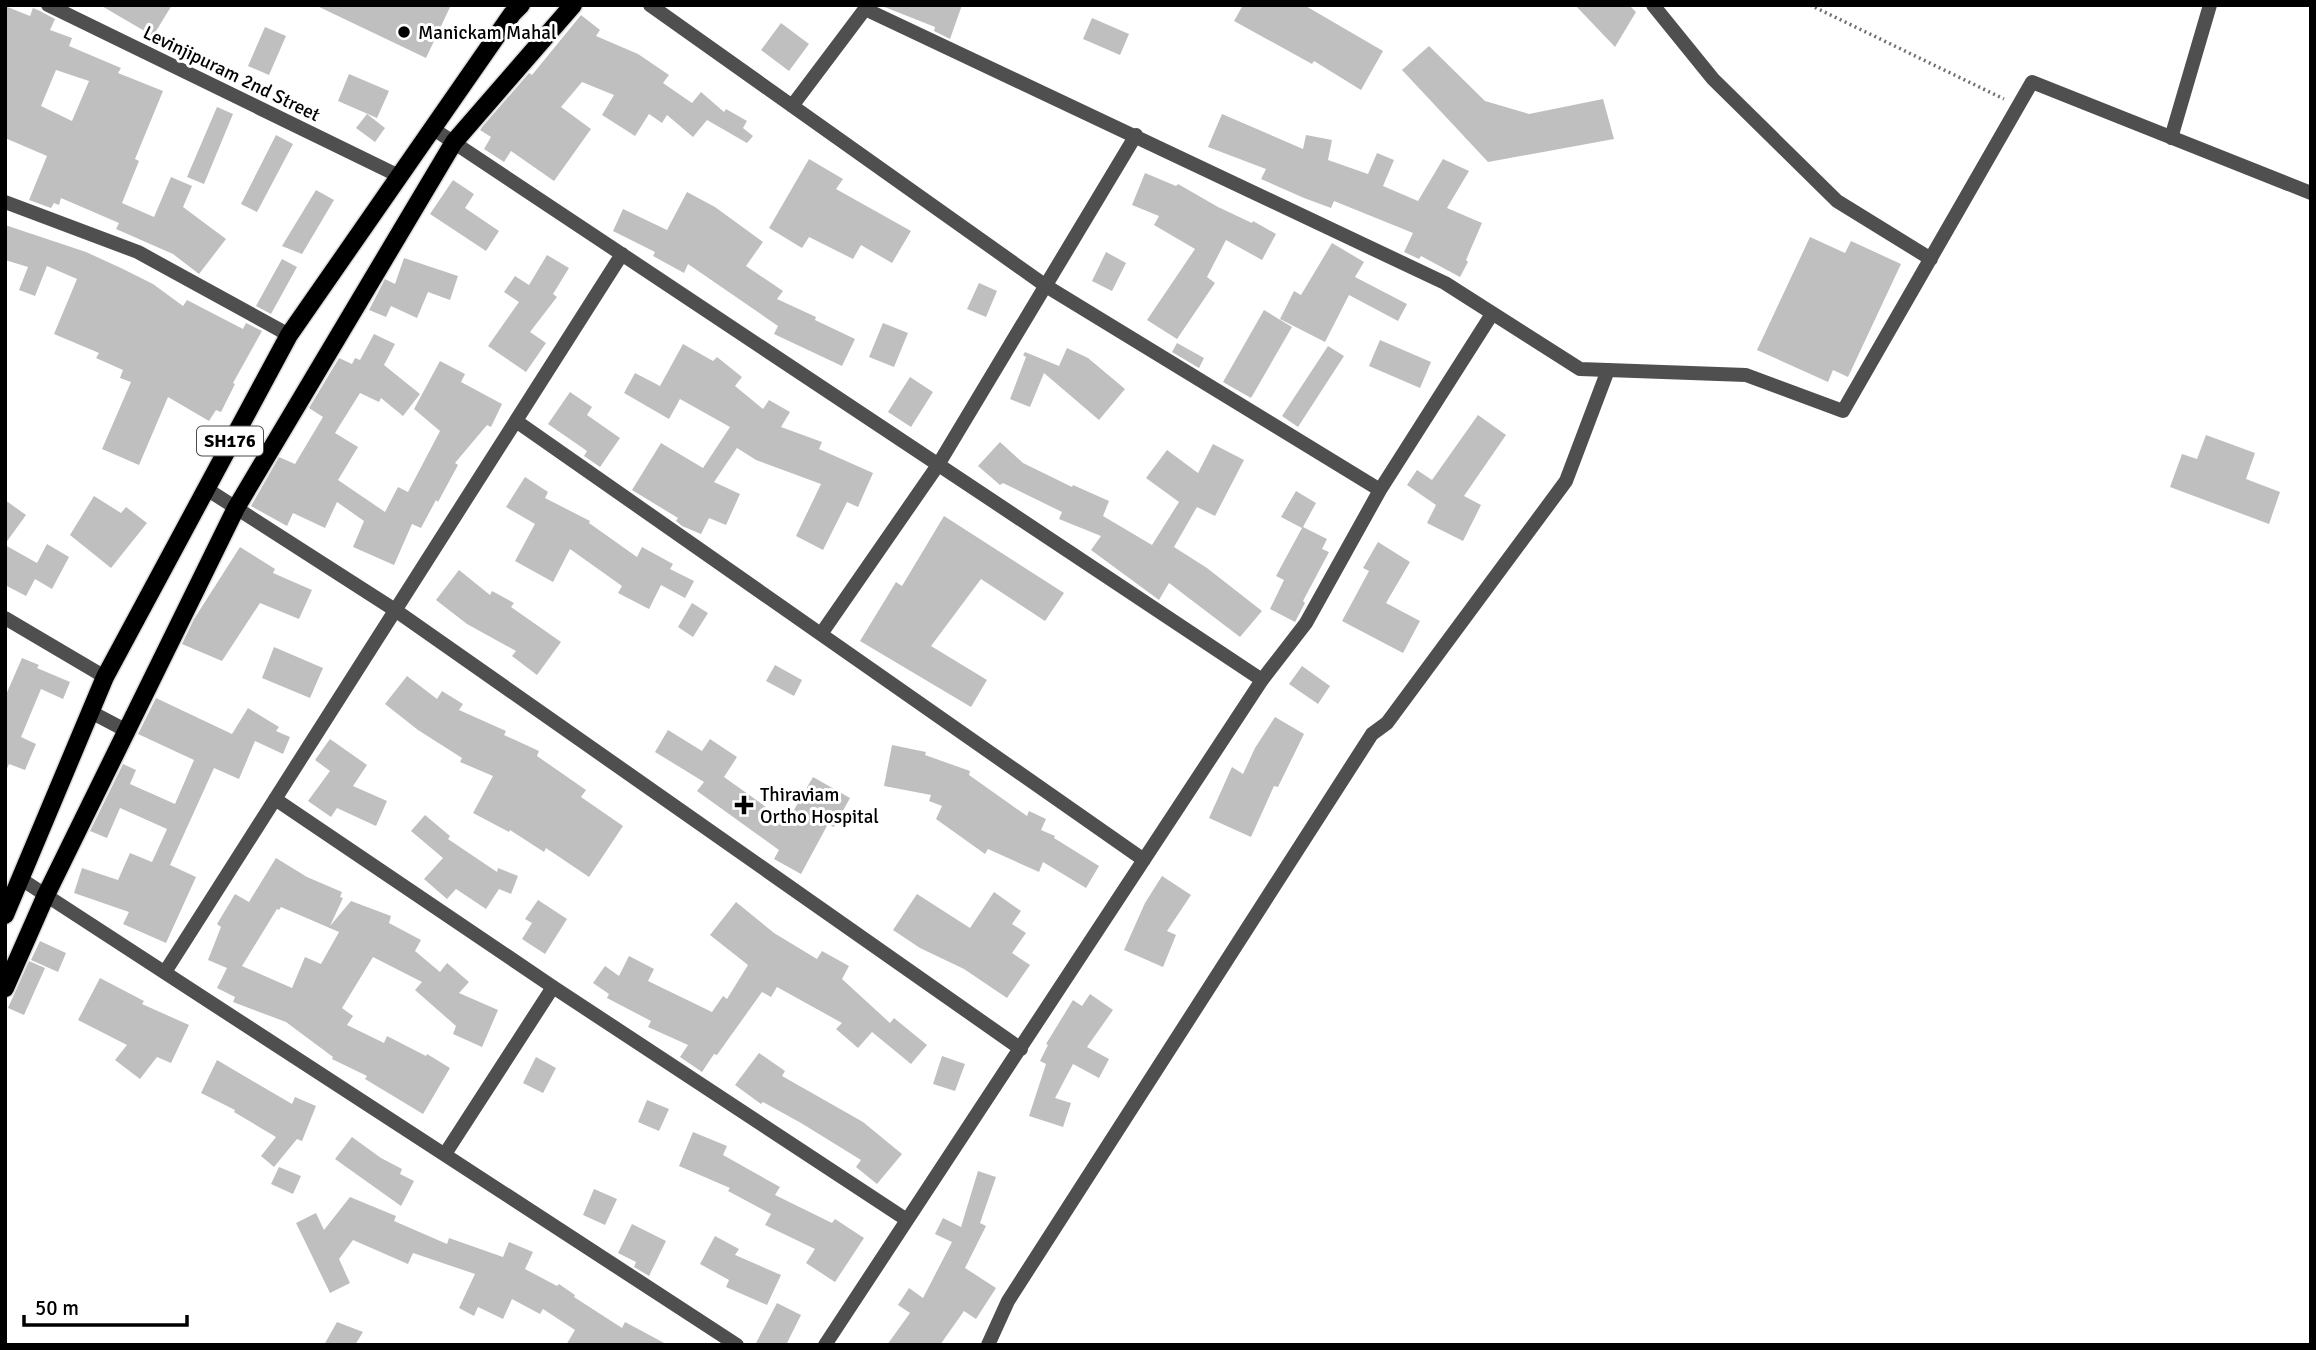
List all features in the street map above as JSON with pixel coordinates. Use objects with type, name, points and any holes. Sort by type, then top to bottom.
[{"type":"main road","name":"SH176","points":[[5,915],[105,677],[289,335],[521,5]]},
{"type":"main road","points":[[5,988],[46,894],[236,508],[453,142],[573,5]]},
{"type":"street","name":"Levinjipuram 2nd Street","points":[[48,5],[399,176]]},
{"type":"street","points":[[650,5],[1046,286],[1380,490]]},
{"type":"street","points":[[1653,5],[1713,79],[1837,201],[1931,259]]},
{"type":"street","points":[[2171,138],[2210,5]]},
{"type":"street","points":[[792,106],[865,9],[1445,283],[1580,369],[1746,374],[1843,411],[2032,82],[2311,193]]},
{"type":"street","points":[[432,128],[1262,680]]},
{"type":"street","points":[[821,634],[938,465],[1136,135]]},
{"type":"street","points":[[5,202],[138,252],[289,335]]},
{"type":"street","points":[[165,972],[622,254]]},
{"type":"street","points":[[825,1345],[1262,680],[1306,622],[1380,490],[1492,314]]},
{"type":"street","points":[[988,1345],[1008,1301],[1372,734],[1387,723],[1566,481],[1608,370]]},
{"type":"street","points":[[516,421],[1144,860]]},
{"type":"street","points":[[205,488],[395,610],[1021,1049]]},
{"type":"street","points":[[5,618],[105,677]]},
{"type":"street","points":[[89,710],[127,731]]},
{"type":"street","points":[[275,799],[906,1220]]},
{"type":"street","points":[[21,878],[737,1345]]},
{"type":"street","points":[[445,1154],[553,987]]},
{"type":"path","points":[[1810,5],[2018,106]]},
{"type":"building","points":[[100,5],[172,5],[153,36]]},
{"type":"building","name":"Manickam Mahal","points":[[315,5],[451,5],[426,58]]},
{"type":"building","points":[[962,5],[950,39],[934,31],[935,27],[882,6]]},
{"type":"building","points":[[1243,5],[1304,5],[1383,51],[1361,90],[1314,61],[1312,64],[1234,21]]},
{"type":"building","points":[[1575,5],[1629,5],[1636,12],[1615,47]]},
{"type":"building","points":[[5,6],[30,16],[33,8],[55,19],[50,30],[72,38],[69,46],[121,68],[118,73],[163,91],[135,159],[139,161],[122,203],[154,217],[171,177],[192,186],[183,207],[226,239],[199,274],[173,254],[116,229],[119,223],[61,198],[59,205],[54,203],[51,208],[29,200],[47,156],[5,138]],"holes":[[[56,70],[89,81],[72,121],[41,106]]]},
{"type":"building","points":[[581,15],[600,30],[596,36],[638,54],[669,75],[663,83],[692,103],[701,92],[724,112],[726,109],[747,121],[743,128],[753,136],[747,143],[707,120],[693,137],[667,115],[662,123],[649,114],[635,136],[602,115],[614,95],[582,82],[561,107],[591,129],[554,181],[511,151],[504,162],[484,149],[491,137],[480,130],[482,127],[529,73],[532,75]]},
{"type":"building","points":[[1092,18],[1129,34],[1120,55],[1083,39]]},
{"type":"building","points":[[781,23],[809,44],[789,71],[761,50]]},
{"type":"building","points":[[265,27],[286,36],[269,75],[248,66]]},
{"type":"building","points":[[1429,46],[1485,101],[1529,114],[1603,99],[1614,139],[1488,162],[1402,70]]},
{"type":"building","points":[[349,74],[389,91],[377,118],[338,101]]},
{"type":"building","points":[[217,107],[233,114],[204,184],[187,177]]},
{"type":"building","points":[[367,114],[385,128],[375,142],[356,128]]},
{"type":"building","points":[[1222,114],[1303,149],[1306,135],[1332,140],[1328,160],[1368,174],[1377,153],[1394,160],[1383,186],[1418,201],[1443,159],[1469,171],[1447,208],[1482,223],[1460,277],[1421,256],[1419,259],[1404,252],[1413,233],[1334,201],[1331,208],[1304,198],[1261,179],[1266,169],[1208,147]]},
{"type":"building","points":[[276,135],[293,144],[257,212],[241,204]]},
{"type":"building","points":[[809,159],[843,179],[836,189],[911,231],[892,263],[861,245],[853,259],[809,237],[802,248],[769,228]]},
{"type":"building","points":[[1145,173],[1176,186],[1178,184],[1218,207],[1276,234],[1262,260],[1226,240],[1207,277],[1215,283],[1177,339],[1147,320],[1195,249],[1154,225],[1159,216],[1132,205]]},
{"type":"building","points":[[453,180],[474,194],[465,208],[499,231],[486,251],[430,214]]},
{"type":"building","points":[[316,190],[334,200],[302,254],[282,246]]},
{"type":"building","points":[[687,192],[715,207],[763,242],[746,266],[783,291],[777,299],[855,339],[842,366],[774,334],[778,326],[688,264],[684,273],[653,256],[655,252],[613,231],[623,209],[667,230]]},
{"type":"building","points":[[5,225],[86,252],[153,284],[183,306],[187,300],[243,329],[246,323],[262,331],[233,383],[235,384],[221,412],[216,410],[209,421],[168,397],[139,465],[102,449],[131,382],[120,378],[123,370],[96,358],[99,353],[54,334],[77,279],[47,266],[35,296],[19,290],[28,267],[5,260]]},
{"type":"building","points":[[1810,237],[1845,253],[1851,241],[1901,264],[1848,377],[1833,370],[1828,382],[1757,350]]},
{"type":"building","points":[[1332,243],[1364,262],[1355,277],[1407,304],[1398,321],[1349,295],[1325,342],[1280,319],[1294,291],[1301,295]]},
{"type":"building","points":[[1106,252],[1126,263],[1112,291],[1092,281]]},
{"type":"building","points":[[547,255],[569,268],[553,294],[557,297],[530,332],[546,343],[526,372],[488,346],[519,302],[504,292],[515,276],[529,285]]},
{"type":"building","points":[[404,258],[458,276],[450,300],[428,292],[417,318],[391,306],[386,317],[369,310],[385,279],[395,284]]},
{"type":"building","points":[[282,259],[297,267],[271,314],[256,306]]},
{"type":"building","points":[[979,283],[997,291],[986,317],[967,309]]},
{"type":"building","points":[[1264,310],[1292,327],[1251,398],[1223,382]]},
{"type":"building","points":[[883,323],[908,333],[894,367],[869,357]]},
{"type":"building","points":[[374,334],[395,344],[384,365],[420,394],[403,416],[381,398],[379,402],[360,393],[335,433],[358,447],[338,480],[385,512],[398,487],[408,492],[440,431],[414,409],[440,361],[465,374],[461,382],[502,404],[491,427],[487,425],[455,463],[458,465],[421,528],[412,524],[394,565],[353,547],[364,521],[337,502],[325,528],[293,513],[287,526],[251,506],[279,457],[295,464],[323,417],[309,408],[339,358],[352,364],[355,358],[360,360]]},
{"type":"building","points":[[1380,340],[1431,362],[1420,388],[1369,366]]},
{"type":"building","points":[[1177,343],[1204,358],[1199,368],[1172,352]]},
{"type":"building","points":[[683,344],[713,361],[717,357],[742,377],[735,386],[763,409],[769,400],[790,412],[781,427],[822,442],[819,449],[873,473],[858,507],[847,502],[823,550],[796,536],[821,484],[756,460],[737,448],[714,482],[740,494],[726,525],[709,518],[701,534],[682,526],[676,521],[678,518],[632,490],[661,443],[703,468],[730,427],[680,399],[669,419],[624,393],[635,373],[660,386]]},
{"type":"building","points":[[1328,346],[1344,356],[1298,427],[1282,416]]},
{"type":"building","points":[[1067,348],[1088,358],[1125,389],[1099,420],[1044,373],[1030,407],[1010,399],[1026,357],[1023,355],[1025,352],[1059,366]]},
{"type":"building","points":[[910,377],[933,392],[911,427],[888,412]]},
{"type":"building","points":[[570,392],[592,407],[587,415],[620,438],[600,467],[584,456],[587,451],[548,424]]},
{"type":"building","points":[[1478,415],[1506,435],[1464,496],[1481,505],[1463,541],[1427,523],[1436,505],[1407,485],[1417,470],[1432,480]]},
{"type":"building","points":[[2206,435],[2255,453],[2246,479],[2280,492],[2269,524],[2170,487],[2182,454],[2197,459]]},
{"type":"building","points":[[1000,442],[1023,463],[1072,487],[1073,485],[1109,501],[1103,516],[1152,545],[1179,502],[1146,478],[1167,450],[1198,473],[1213,444],[1244,460],[1215,516],[1197,507],[1174,547],[1207,568],[1262,611],[1240,637],[1169,583],[1159,600],[1091,550],[1101,536],[1059,519],[1062,512],[1003,483],[1000,485],[978,466]]},
{"type":"building","points":[[525,477],[548,492],[545,498],[590,521],[589,523],[637,557],[642,547],[673,564],[670,569],[694,581],[685,598],[661,585],[649,609],[618,593],[622,586],[570,549],[553,582],[515,561],[535,524],[506,507]]},
{"type":"building","points":[[1296,491],[1316,503],[1303,527],[1327,539],[1322,549],[1329,552],[1295,622],[1270,609],[1284,580],[1276,576],[1302,528],[1281,517]]},
{"type":"building","points":[[94,496],[121,513],[126,507],[147,523],[111,568],[70,535]]},
{"type":"building","points":[[5,500],[26,515],[5,544]]},
{"type":"building","points":[[944,516],[1064,593],[1045,621],[981,579],[931,646],[987,680],[971,707],[860,641],[896,582],[902,586]]},
{"type":"building","points":[[1378,542],[1410,562],[1386,603],[1420,621],[1403,653],[1342,621],[1369,571],[1363,568]]},
{"type":"building","points":[[47,544],[69,557],[52,589],[35,579],[26,596],[5,585],[5,545],[37,563]]},
{"type":"building","points":[[240,547],[275,569],[273,573],[312,590],[299,619],[260,603],[222,661],[182,644],[194,619]]},
{"type":"building","points":[[459,570],[490,595],[492,591],[514,603],[511,607],[561,642],[537,675],[512,656],[516,651],[467,624],[436,600]]},
{"type":"building","points":[[692,603],[708,613],[693,637],[678,627]]},
{"type":"building","points":[[274,647],[323,668],[310,698],[262,678]]},
{"type":"building","points":[[22,658],[39,665],[37,668],[70,682],[63,699],[41,689],[21,737],[36,744],[25,770],[9,764],[5,773],[5,697]]},
{"type":"building","points":[[775,665],[802,680],[794,696],[766,681]]},
{"type":"building","points":[[1302,666],[1330,686],[1318,704],[1289,684]]},
{"type":"building","points":[[407,676],[437,699],[442,691],[463,704],[459,710],[506,731],[504,735],[539,751],[537,756],[586,790],[581,797],[623,826],[589,877],[546,848],[544,852],[510,830],[509,832],[473,813],[493,776],[460,762],[462,758],[418,730],[385,704]]},
{"type":"building","points":[[156,698],[232,734],[248,708],[279,727],[276,731],[290,737],[283,754],[255,741],[239,779],[214,768],[170,865],[196,877],[166,943],[123,924],[129,912],[74,893],[82,868],[118,880],[130,853],[152,862],[167,829],[120,808],[107,838],[90,831],[123,764],[136,770],[130,784],[175,804],[194,760],[138,734]]},
{"type":"building","points":[[1275,717],[1304,734],[1278,787],[1274,786],[1251,837],[1209,818],[1232,767],[1243,774],[1255,748]]},
{"type":"building","points":[[668,730],[702,751],[710,739],[737,757],[724,777],[787,822],[813,777],[850,798],[834,827],[828,824],[801,874],[774,859],[779,850],[697,791],[704,782],[655,752]]},
{"type":"building","points":[[330,739],[367,765],[353,786],[387,801],[376,826],[337,808],[331,817],[308,801],[330,771],[315,760]]},
{"type":"building","points":[[892,745],[926,752],[925,755],[970,771],[969,775],[1027,816],[1029,811],[1046,819],[1041,830],[1055,836],[1054,838],[1099,866],[1086,888],[1043,862],[1039,872],[988,849],[985,854],[936,819],[942,806],[929,801],[931,795],[884,786]]},
{"type":"building","points":[[425,815],[450,836],[448,839],[497,872],[498,868],[518,876],[511,894],[499,889],[486,909],[456,889],[447,899],[424,879],[443,858],[411,831]]},
{"type":"building","points":[[276,858],[307,877],[342,892],[340,897],[343,898],[330,926],[351,901],[391,916],[389,923],[421,940],[415,951],[440,972],[447,963],[469,982],[459,993],[498,1010],[482,1047],[453,1034],[456,1026],[415,990],[422,982],[373,957],[342,1008],[353,1016],[347,1025],[384,1043],[387,1036],[450,1068],[423,1114],[365,1079],[367,1076],[332,1059],[333,1057],[286,1022],[233,1002],[235,997],[217,988],[227,968],[208,960],[221,927],[217,924],[235,894],[249,902]],"holes":[[[281,907],[339,932],[321,964],[305,957],[292,988],[242,966],[277,909]]]},
{"type":"building","points":[[1162,876],[1191,895],[1167,931],[1176,935],[1163,967],[1124,950],[1145,903]]},
{"type":"building","points":[[994,892],[1021,911],[1012,924],[1026,933],[1012,953],[1030,965],[1007,998],[964,969],[920,948],[893,930],[917,894],[970,928]]},
{"type":"building","points":[[538,900],[567,919],[545,954],[522,939],[532,923],[525,919]]},
{"type":"building","points":[[736,902],[774,933],[817,959],[822,951],[849,966],[842,979],[890,1023],[894,1018],[927,1045],[911,1064],[872,1032],[858,1048],[836,1029],[842,1023],[777,987],[771,997],[762,992],[702,1072],[680,1057],[688,1045],[648,1027],[651,1021],[607,998],[609,994],[593,983],[605,966],[619,976],[629,956],[654,969],[648,981],[712,1012],[723,996],[727,999],[748,965],[710,935]]},
{"type":"building","points":[[40,941],[66,953],[58,972],[31,960]]},
{"type":"building","points":[[29,961],[45,968],[24,1015],[8,1008]]},
{"type":"building","points":[[100,978],[144,1001],[142,1004],[189,1025],[171,1063],[157,1057],[140,1079],[115,1060],[127,1045],[78,1020]]},
{"type":"building","points":[[1090,994],[1113,1010],[1087,1047],[1109,1059],[1099,1078],[1073,1064],[1055,1098],[1071,1103],[1063,1127],[1029,1116],[1046,1064],[1040,1061],[1048,1045],[1046,1044],[1073,1000],[1082,1006]]},
{"type":"building","points":[[759,1053],[785,1071],[782,1076],[863,1122],[902,1154],[877,1184],[856,1167],[861,1160],[801,1123],[763,1102],[761,1104],[735,1085]]},
{"type":"building","points":[[942,1056],[965,1064],[955,1091],[933,1084]]},
{"type":"building","points":[[536,1057],[556,1068],[543,1093],[523,1083]]},
{"type":"building","points":[[217,1060],[292,1104],[295,1097],[316,1106],[302,1141],[297,1139],[274,1167],[261,1156],[276,1137],[234,1112],[235,1110],[201,1093]]},
{"type":"building","points":[[647,1100],[669,1109],[659,1131],[638,1122]]},
{"type":"building","points":[[693,1132],[727,1146],[723,1155],[780,1187],[775,1195],[832,1223],[835,1219],[864,1238],[835,1282],[806,1263],[815,1249],[765,1225],[771,1214],[728,1191],[730,1188],[679,1166]]},
{"type":"building","points":[[352,1137],[402,1169],[400,1174],[414,1181],[401,1206],[335,1159]]},
{"type":"building","points":[[279,1167],[301,1176],[293,1194],[271,1184]]},
{"type":"building","points":[[978,1171],[996,1177],[980,1223],[986,1226],[965,1268],[996,1288],[976,1319],[964,1311],[940,1345],[887,1345],[910,1313],[898,1305],[909,1288],[923,1298],[952,1242],[935,1234],[943,1218],[961,1227]]},
{"type":"building","points":[[594,1189],[617,1199],[605,1225],[583,1215]]},
{"type":"building","points":[[350,1197],[396,1216],[394,1221],[447,1244],[449,1238],[503,1257],[509,1242],[533,1252],[525,1269],[557,1286],[559,1284],[622,1328],[625,1322],[668,1345],[566,1345],[575,1330],[543,1309],[540,1314],[512,1299],[503,1319],[478,1307],[474,1316],[459,1308],[475,1274],[413,1253],[408,1264],[353,1240],[339,1259],[350,1283],[330,1293],[296,1223],[316,1213],[324,1230]]},
{"type":"building","points":[[632,1224],[666,1241],[649,1276],[634,1267],[636,1262],[618,1253]]},
{"type":"building","points":[[715,1236],[739,1249],[735,1255],[781,1275],[767,1305],[726,1287],[729,1280],[700,1264]]},
{"type":"building","points":[[777,1303],[801,1315],[786,1345],[755,1345]]},
{"type":"building","points":[[337,1322],[363,1332],[355,1345],[324,1345]]},
{"type":"place","name":"Manickam Mahal","points":[[404,32]]},
{"type":"place","name":"Thiraviam Ortho Hospital","points":[[744,805]]}]
